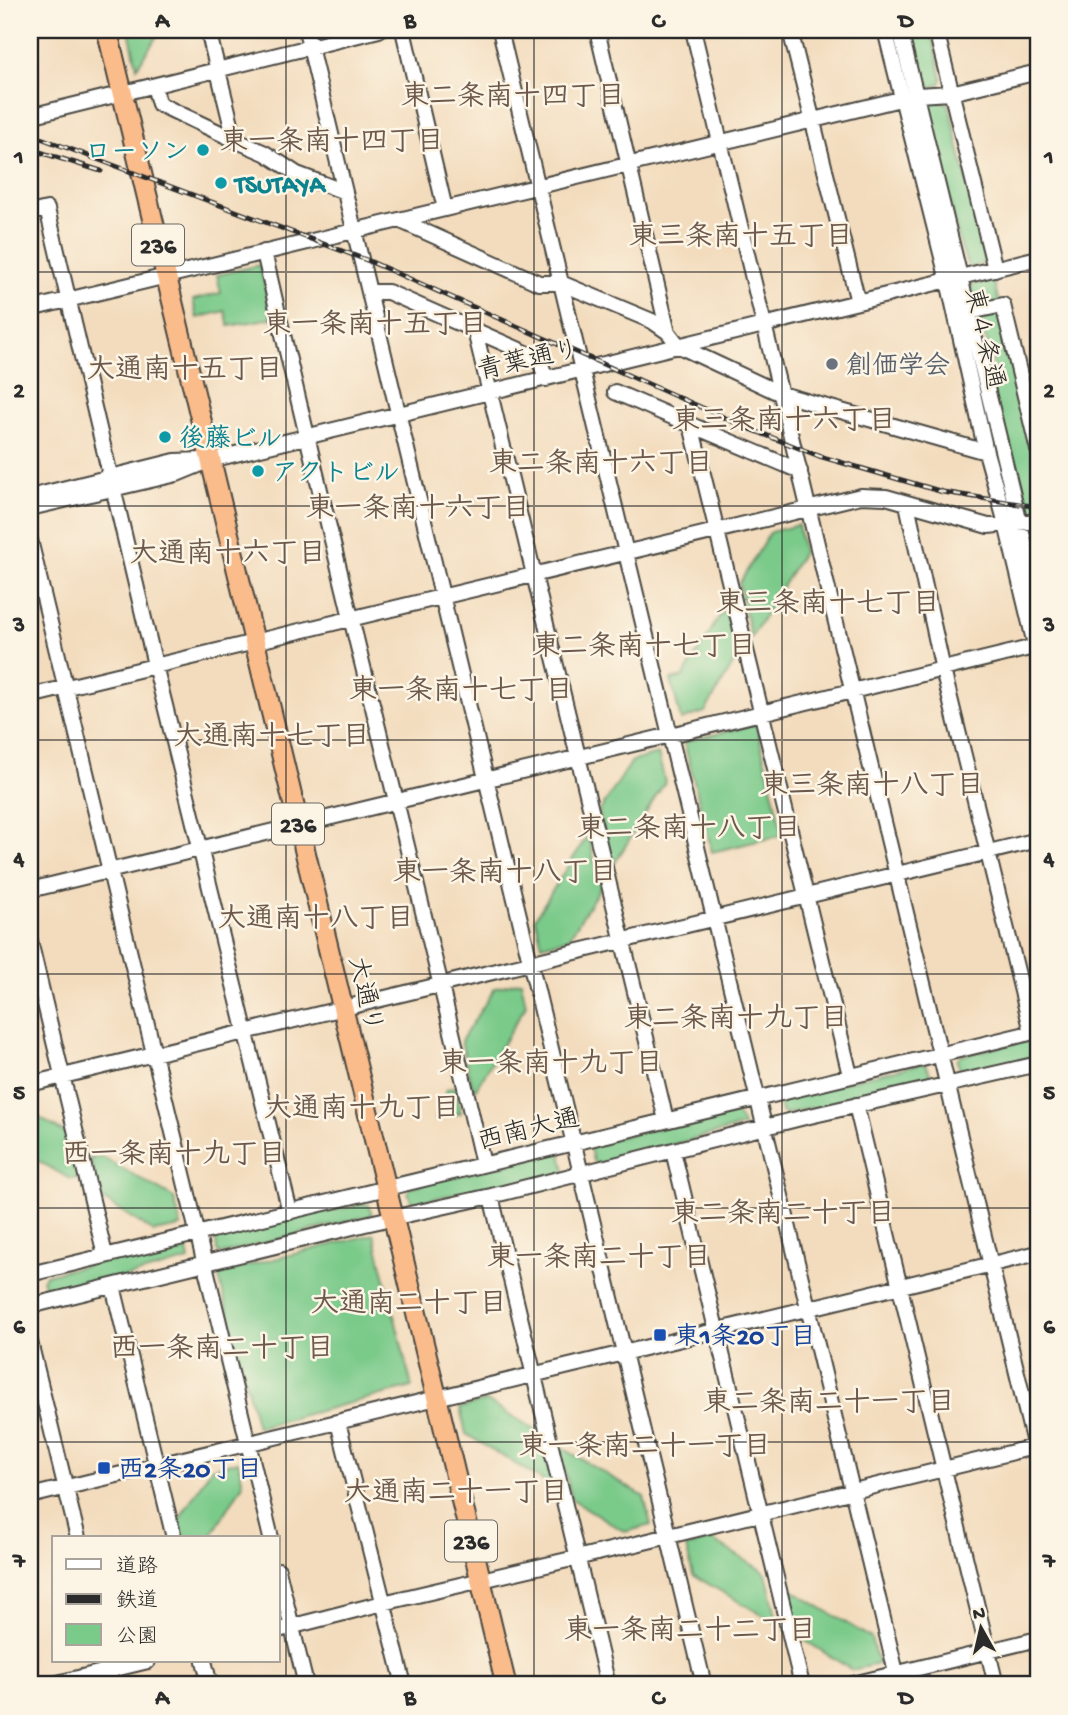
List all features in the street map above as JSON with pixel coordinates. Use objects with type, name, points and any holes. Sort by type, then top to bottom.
[{"type":"highway","name":"大通り","points":[[107,30],[506,1685]]},
{"type":"street","points":[[208,30],[235,141]]},
{"type":"street","points":[[306,30],[704,1685]]},
{"type":"street","points":[[30,116],[379,30]]},
{"type":"street","points":[[403,30],[445,209]]},
{"type":"street","points":[[500,30],[898,1679]]},
{"type":"street","points":[[597,30],[668,332]]},
{"type":"street","points":[[285,1629],[383,1602],[943,1470],[1037,1451],[693,30]]},
{"type":"street","points":[[790,30],[858,302]]},
{"type":"street","name":"東４条通","points":[[885,30],[910,96]]},
{"type":"street","name":"東４条通","points":[[900,30],[910,96],[955,279],[986,452],[1038,598]]},
{"type":"street","points":[[936,30],[995,269]]},
{"type":"street","points":[[30,309],[910,96],[951,93],[1038,72]]},
{"type":"street","points":[[154,86],[159,104],[265,153],[297,174],[345,192]]},
{"type":"street","points":[[30,213],[47,209],[155,665],[290,1212]]},
{"type":"street","points":[[399,220],[539,282],[561,284],[652,321],[668,332],[679,346],[781,394],[986,452]]},
{"type":"street","points":[[264,252],[482,1164]]},
{"type":"street","name":"青葉通り","points":[[30,508],[113,482],[177,474],[211,460],[306,436],[1038,258]]},
{"type":"street","name":"東４条通","points":[[955,279],[970,313],[1038,650]]},
{"type":"street","points":[[369,292],[388,292],[533,356],[541,364],[546,379]]},
{"type":"street","points":[[970,313],[1003,306],[1038,450]]},
{"type":"street","points":[[475,331],[666,1120]]},
{"type":"street","points":[[615,392],[800,471]]},
{"type":"street","points":[[691,425],[850,1075]]},
{"type":"street","points":[[30,496],[113,482]]},
{"type":"street","points":[[30,696],[861,496],[886,497],[988,526],[1038,520]]},
{"type":"street","points":[[907,504],[943,670],[1035,1031]]},
{"type":"street","points":[[30,540],[271,1536]]},
{"type":"street","points":[[30,891],[852,691],[1038,650]]},
{"type":"street","points":[[30,1084],[1038,840]]},
{"type":"street","points":[[30,941],[105,1255]]},
{"type":"street","name":"西南大通","points":[[30,1274],[1035,1031]]},
{"type":"street","points":[[30,1306],[491,1196],[856,1105],[1038,1064]]},
{"type":"street","points":[[856,1105],[996,1685]]},
{"type":"street","points":[[673,1151],[802,1685]]},
{"type":"street","points":[[491,1196],[608,1685]]},
{"type":"street","points":[[30,1496],[1038,1253]]},
{"type":"street","points":[[113,1286],[174,1536]]},
{"type":"street","points":[[30,1342],[78,1536]]},
{"type":"street","points":[[338,1422],[404,1685]]},
{"type":"street","points":[[280,1587],[285,1629],[306,1685]]},
{"type":"street","points":[[849,1685],[898,1679],[988,1651],[1038,1639]]},
{"type":"street","points":[[49,1685],[145,1662]]},
{"type":"street","points":[[204,1662],[209,1685]]},
{"type":"green space","points":[[129,30],[161,30],[137,67]]},
{"type":"green space","points":[[906,30],[931,30],[942,79],[940,84],[933,87],[923,86]]},
{"type":"green space","points":[[930,102],[945,102],[949,105],[985,259],[982,264],[971,267],[967,264],[961,247],[927,111]]},
{"type":"green space","points":[[260,265],[272,318],[229,326],[225,311],[197,318],[193,300],[221,293],[217,275]]},
{"type":"green space","points":[[994,281],[1038,478],[1038,513],[1027,515],[1021,510],[992,390],[993,363],[986,339],[977,325],[971,292],[972,285]]},
{"type":"green space","points":[[798,525],[803,552],[751,638],[739,584],[770,532]]},
{"type":"green space","points":[[725,607],[738,656],[705,712],[681,720],[671,680],[683,677]]},
{"type":"green space","points":[[756,724],[783,835],[712,852],[684,742]]},
{"type":"green space","points":[[658,754],[665,782],[613,866],[599,812],[632,761]]},
{"type":"green space","points":[[588,835],[601,886],[569,938],[542,945],[535,918]]},
{"type":"green space","points":[[521,981],[526,1005],[474,1092],[461,1041],[495,988]]},
{"type":"green space","points":[[1038,1038],[1038,1058],[961,1074],[957,1060],[960,1056]]},
{"type":"green space","points":[[924,1063],[930,1074],[929,1085],[841,1106],[809,1108],[785,1114],[781,1112],[779,1102],[782,1097]]},
{"type":"green space","points":[[455,1087],[461,1113],[436,1119],[447,1089]]},
{"type":"green space","points":[[30,1112],[68,1135],[79,1178],[70,1179],[30,1156]]},
{"type":"green space","points":[[727,1113],[738,1116],[743,1126],[598,1164],[593,1161],[590,1148],[592,1143]]},
{"type":"green space","points":[[558,1152],[565,1170],[563,1173],[415,1203],[411,1201],[408,1192],[410,1187]]},
{"type":"green space","points":[[102,1157],[174,1198],[181,1227],[154,1232],[101,1198],[90,1158]]},
{"type":"green space","points":[[369,1205],[372,1215],[218,1253],[215,1238],[217,1233]]},
{"type":"green space","points":[[374,1234],[412,1387],[257,1427],[218,1273]]},
{"type":"green space","points":[[181,1243],[186,1245],[189,1260],[104,1283],[80,1283],[49,1292],[42,1280],[45,1275]]},
{"type":"green space","points":[[487,1401],[540,1433],[552,1482],[547,1483],[466,1434],[460,1408]]},
{"type":"green space","points":[[558,1445],[644,1497],[651,1525],[625,1532],[572,1499]]},
{"type":"green space","points":[[238,1461],[243,1484],[211,1536],[182,1536],[178,1521],[211,1468]]},
{"type":"green space","points":[[712,1540],[766,1573],[778,1624],[693,1575],[686,1547]]},
{"type":"green space","points":[[787,1587],[871,1638],[878,1664],[852,1670],[798,1636]]},
{"type":"railway","points":[[30,134],[369,261],[748,428],[819,456],[943,492],[1038,507]]},
{"type":"railway","points":[[30,149],[101,171]]},
{"type":"place","name":"ローソン","points":[[203,150]]},
{"type":"place","name":"TSUTAYA","points":[[221,183]]},
{"type":"place","name":"創価学会","points":[[832,364]]},
{"type":"place","name":"後藤ビル","points":[[165,437]]},
{"type":"place","name":"アクトビル","points":[[258,471]]},
{"type":"place","name":"東1条20丁目","points":[[660,1335]]},
{"type":"place","name":"西2条20丁目","points":[[104,1468]]},
{"type":"district","name":"東二条南十四丁目","points":[[513,94]]},
{"type":"district","name":"東一条南十四丁目","points":[[332,139]]},
{"type":"district","name":"東三条南十五丁目","points":[[741,234]]},
{"type":"district","name":"東一条南十五丁目","points":[[375,322]]},
{"type":"district","name":"大通南十五丁目","points":[[185,367]]},
{"type":"district","name":"東三条南十六丁目","points":[[784,418]]},
{"type":"district","name":"東二条南十六丁目","points":[[601,461]]},
{"type":"district","name":"東一条南十六丁目","points":[[418,506]]},
{"type":"district","name":"大通南十六丁目","points":[[228,551]]},
{"type":"district","name":"東三条南十七丁目","points":[[828,601]]},
{"type":"district","name":"東二条南十七丁目","points":[[644,644]]},
{"type":"district","name":"東一条南十七丁目","points":[[461,688]]},
{"type":"district","name":"大通南十七丁目","points":[[272,734]]},
{"type":"district","name":"東三条南十八丁目","points":[[872,783]]},
{"type":"district","name":"東二条南十八丁目","points":[[689,826]]},
{"type":"district","name":"東一条南十八丁目","points":[[505,870]]},
{"type":"district","name":"大通南十八丁目","points":[[316,916]]},
{"type":"district","name":"東二条南十九丁目","points":[[736,1016]]},
{"type":"district","name":"東一条南十九丁目","points":[[551,1061]]},
{"type":"district","name":"大通南十九丁目","points":[[362,1106]]},
{"type":"district","name":"西一条南十九丁目","points":[[174,1152]]},
{"type":"district","name":"東二条南二十丁目","points":[[783,1211]]},
{"type":"district","name":"東一条南二十丁目","points":[[599,1255]]},
{"type":"district","name":"大通南二十丁目","points":[[409,1301]]},
{"type":"district","name":"西一条南二十丁目","points":[[222,1346]]},
{"type":"district","name":"東二条南二十一丁目","points":[[829,1400]]},
{"type":"district","name":"東一条南二十一丁目","points":[[645,1444]]},
{"type":"district","name":"大通南二十一丁目","points":[[456,1490]]},
{"type":"district","name":"東一条南二十二丁目","points":[[690,1628]]}]
